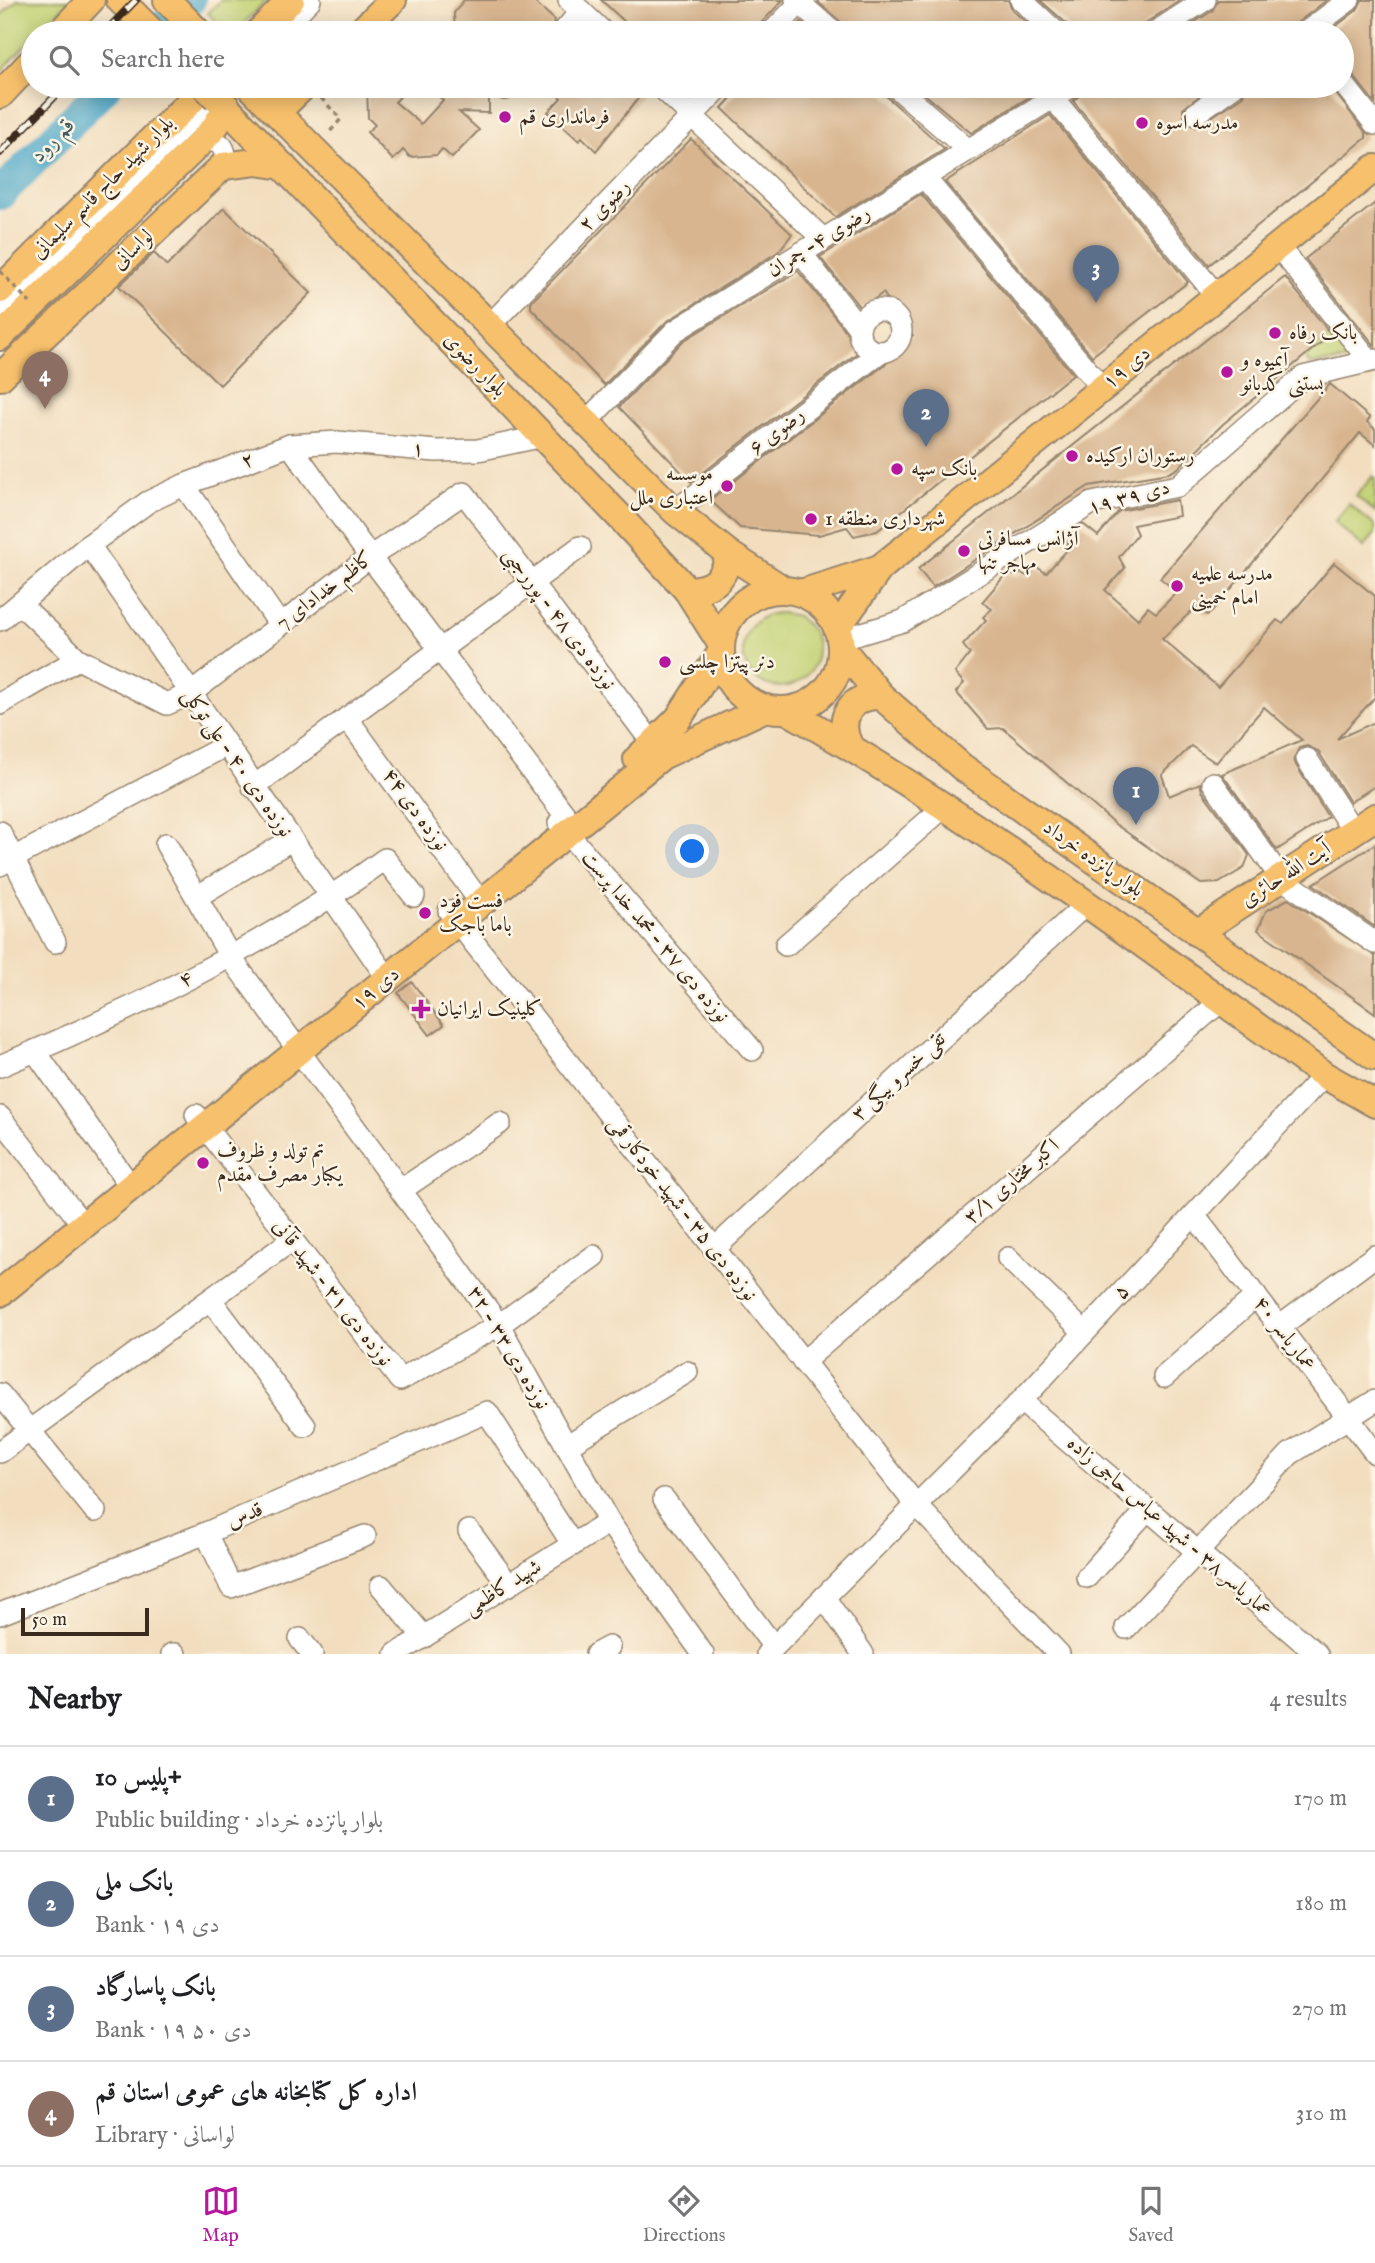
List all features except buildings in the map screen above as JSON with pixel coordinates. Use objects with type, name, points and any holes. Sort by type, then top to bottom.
[{"type":"main road","points":[[71,21],[91,0]]},
{"type":"main road","points":[[120,0],[141,21]]},
{"type":"main road","points":[[167,0],[187,21]]},
{"type":"main road","points":[[270,21],[291,0]]},
{"type":"main road","points":[[371,21],[393,0]]},
{"type":"main road","points":[[0,95],[21,73]]},
{"type":"main road","name":"بلوار شهید حاج قاسم سلیمانی","points":[[0,290],[209,98]]},
{"type":"main road","name":"لواسانی","points":[[0,337],[200,144],[214,128],[216,98]]},
{"type":"main road","name":"بلوار رضوی","points":[[222,98],[687,590],[720,648]]},
{"type":"main road","name":"بلوار رضوی","points":[[262,98],[584,423],[675,511],[729,554],[793,591]]},
{"type":"main road","points":[[277,112],[292,98]]},
{"type":"main road","points":[[223,166],[256,162],[284,166]]},
{"type":"main road","name":"لواسانی","points":[[0,377],[223,166]]},
{"type":"main road","name":"۱۹ دی","points":[[880,568],[1375,168]]},
{"type":"main road","points":[[687,590],[717,583],[724,575],[729,554]]},
{"type":"main road","points":[[880,568],[839,639],[838,666],[831,682],[819,696],[803,705],[776,709],[743,697],[727,678],[720,648],[727,621],[742,603],[762,592],[793,591],[880,568]]},
{"type":"main road","points":[[793,591],[822,607],[839,639]]},
{"type":"main road","name":"بلوار پانزده خرداد","points":[[839,639],[881,696],[962,766],[1197,933],[1372,1048]]},
{"type":"main road","name":"۱۹ دی","points":[[567,825],[654,746],[678,719],[720,648]]},
{"type":"main road","points":[[849,745],[843,721],[847,709],[868,696],[881,696]]},
{"type":"main road","name":"۱۹ دی","points":[[0,1273],[78,1219],[567,825],[662,756],[776,709]]},
{"type":"main road","name":"بلوار پانزده خرداد","points":[[776,709],[849,745],[944,807],[1324,1076],[1375,1121]]},
{"type":"main road","name":"آیت الله حائری","points":[[1197,933],[1375,817]]},
{"type":"main road","name":"بلوار پانزده خرداد","points":[[1324,1076],[1375,1104]]},
{"type":"main road","name":"۱۹ دی","points":[[0,1293],[78,1219]]},
{"type":"street","points":[[289,21],[310,0]]},
{"type":"street","points":[[1021,0],[1044,21]]},
{"type":"street","points":[[1173,21],[1205,0]]},
{"type":"street","points":[[1321,21],[1349,0]]},
{"type":"street","points":[[782,21],[800,1],[821,21]]},
{"type":"street","points":[[568,21],[575,5],[592,21]]},
{"type":"street","points":[[1354,97],[1375,124]]},
{"type":"street","points":[[0,308],[210,98]]},
{"type":"street","points":[[673,98],[822,238]]},
{"type":"street","name":"رضوی ۲","points":[[489,326],[709,98]]},
{"type":"street","points":[[909,98],[967,149]]},
{"type":"street","points":[[1053,98],[1216,295]]},
{"type":"street","name":"رضوی ۴- چمران","points":[[584,423],[675,331],[1053,98]]},
{"type":"street","points":[[1195,114],[1217,98]]},
{"type":"street","points":[[200,144],[208,140],[218,141],[224,148],[226,157],[223,166]]},
{"type":"street","points":[[924,177],[1102,388]]},
{"type":"street","points":[[1277,245],[1372,360]]},
{"type":"street","points":[[802,253],[858,327],[860,339],[868,349],[880,352],[892,349],[900,340],[902,328],[897,317],[887,310],[874,310],[864,316],[858,327]]},
{"type":"street","name":"رضوی ۶","points":[[675,511],[880,352]]},
{"type":"street","name":"۱۹ دی ۳۹","points":[[839,639],[903,621],[1092,503],[1178,486],[1303,377],[1372,360]]},
{"type":"street","name":"۱","points":[[290,445],[337,442],[436,451],[478,450],[544,436]]},
{"type":"street","points":[[290,445],[370,557],[441,649]]},
{"type":"street","name":"۲","points":[[0,620],[89,545],[148,502],[184,485],[290,445]]},
{"type":"street","points":[[184,485],[280,625]]},
{"type":"street","name":"7 کاظم خدادای","points":[[190,694],[370,557],[464,493]]},
{"type":"street","name":"نوزده دی ۴۸ - پوررجبی","points":[[464,493],[654,746]]},
{"type":"street","name":"نوزده دی ۴۰ - علی توکلی","points":[[89,545],[253,787],[384,973]]},
{"type":"street","points":[[253,787],[580,547]]},
{"type":"street","points":[[21,605],[78,659],[167,704],[190,694]]},
{"type":"street","name":"نوزده دی ۳۷ - محمد خدا پرست","points":[[441,649],[567,825],[752,1051]]},
{"type":"street","points":[[0,704],[78,659]]},
{"type":"street","name":"نوزده دی ۴۴","points":[[347,718],[478,897]]},
{"type":"street","points":[[6,861],[225,746]]},
{"type":"street","points":[[1307,759],[1353,831]]},
{"type":"street","points":[[1213,783],[1281,878],[1375,943]]},
{"type":"street","points":[[786,945],[944,807]]},
{"type":"street","points":[[0,832],[6,861],[55,942]]},
{"type":"street","points":[[198,896],[291,840]]},
{"type":"street","name":"۳۲ - نوزده دی ۳۳","points":[[166,844],[231,958],[499,1325],[609,1522],[703,1654]]},
{"type":"street","name":"۴","points":[[35,1051],[231,958],[331,898],[385,859],[414,896]]},
{"type":"street","name":"۳ تقی خسرو بیگی","points":[[714,1249],[1085,905]]},
{"type":"street","name":"نوزده دی ۳۵ - شهید خودکار قمی","points":[[453,917],[916,1506],[1059,1654]]},
{"type":"street","name":"۳/۱ اکبر مختاری","points":[[803,1362],[1221,1001]]},
{"type":"street","points":[[0,1066],[35,1051],[127,1180]]},
{"type":"street","name":"۵","points":[[770,1650],[1021,1401],[1324,1076]]},
{"type":"street","points":[[0,1117],[78,1219]]},
{"type":"street","name":"نوزده دی ۳۱ - شهید قآنی","points":[[200,1121],[400,1380],[499,1325]]},
{"type":"street","points":[[401,1190],[500,1123]]},
{"type":"street","name":"عماریاسر ۴۰","points":[[1194,1215],[1375,1453]]},
{"type":"street","points":[[0,1452],[292,1240]]},
{"type":"street","points":[[499,1325],[594,1256]]},
{"type":"street","points":[[1279,1326],[1375,1256]]},
{"type":"street","points":[[1008,1258],[1084,1332]]},
{"type":"street","points":[[1164,1377],[1255,1296]]},
{"type":"street","points":[[211,1300],[305,1426]]},
{"type":"street","points":[[566,1446],[687,1372]]},
{"type":"street","points":[[0,1394],[95,1511]]},
{"type":"street","name":"عماریاسر ۳۸ - شهید عباس حاجی زاده","points":[[1021,1401],[1317,1654]]},
{"type":"street","points":[[1126,1628],[1199,1554],[1290,1454],[1375,1401]]},
{"type":"street","name":"قدس","points":[[0,1614],[206,1533],[487,1412],[573,1545]]},
{"type":"street","points":[[664,1499],[770,1650]]},
{"type":"street","points":[[1087,1577],[1147,1510]]},
{"type":"street","name":"شهید کاظمی","points":[[396,1654],[609,1522]]},
{"type":"street","points":[[469,1531],[509,1585]]},
{"type":"street","points":[[206,1533],[231,1587],[365,1536]]},
{"type":"street","points":[[381,1586],[424,1637]]},
{"type":"street","points":[[824,1597],[863,1654]]},
{"type":"path","points":[[0,271],[30,303]]},
{"type":"green space","points":[[17,0],[70,0],[49,21],[21,21],[21,50],[0,72],[0,16]]},
{"type":"green space","points":[[221,0],[267,0],[246,21],[216,21],[208,13]]},
{"type":"green space","points":[[1334,332],[1351,355],[1344,361],[1309,364],[1305,356]]},
{"type":"green space","points":[[1373,476],[1375,478],[1375,512],[1356,496]]},
{"type":"green space","points":[[1349,504],[1375,526],[1375,534],[1364,547],[1334,522]]},
{"type":"green space","points":[[780,613],[794,616],[806,624],[814,636],[817,650],[814,664],[806,676],[794,684],[780,687],[766,684],[754,676],[746,664],[743,650],[746,636],[754,624],[766,616]]},
{"type":"waterway","name":"قم رود","points":[[169,21],[190,0]]},
{"type":"waterway","name":"قم رود","points":[[0,194],[94,98]]},
{"type":"railway","points":[[116,21],[136,0]]},
{"type":"railway","points":[[0,153],[53,98]]},
{"type":"place","name":"فرمانداری قم","points":[[505,117]]},
{"type":"place","name":"مدرسه اسوه","points":[[1142,123]]},
{"type":"place","name":"بانک پاسارگاد","points":[[1096,303]]},
{"type":"place","name":"بانک رفاه","points":[[1275,333]]},
{"type":"place","name":"آبمیوه و بستنی کدبانو","points":[[1227,372]]},
{"type":"place","name":"اداره کل کتابخانه های عمومی استان قم","points":[[45,409]]},
{"type":"place","name":"بانک ملی","points":[[926,447]]},
{"type":"place","name":"رستوران ارکیده","points":[[1072,456]]},
{"type":"place","name":"بانک سپه","points":[[897,469]]},
{"type":"place","name":"موسسه اعتباری ملل","points":[[727,486]]},
{"type":"place","name":"شهرداری منطقه 1","points":[[811,519]]},
{"type":"place","name":"آژانس مسافرتی مهاجر تنها","points":[[964,551]]},
{"type":"place","name":"مدرسه علمیه امام خمینی","points":[[1177,586]]},
{"type":"place","name":"دنر پیتزا چلسی","points":[[665,662]]},
{"type":"place","name":"پلیس 10+","points":[[1136,825]]},
{"type":"place","name":"فست فود باما باجک","points":[[425,913]]},
{"type":"place","name":"کلینیک ایرانیان","points":[[421,1009]]},
{"type":"place","name":"تم تولد و ظروف یکبار مصرف مقدم","points":[[203,1163]]}]
